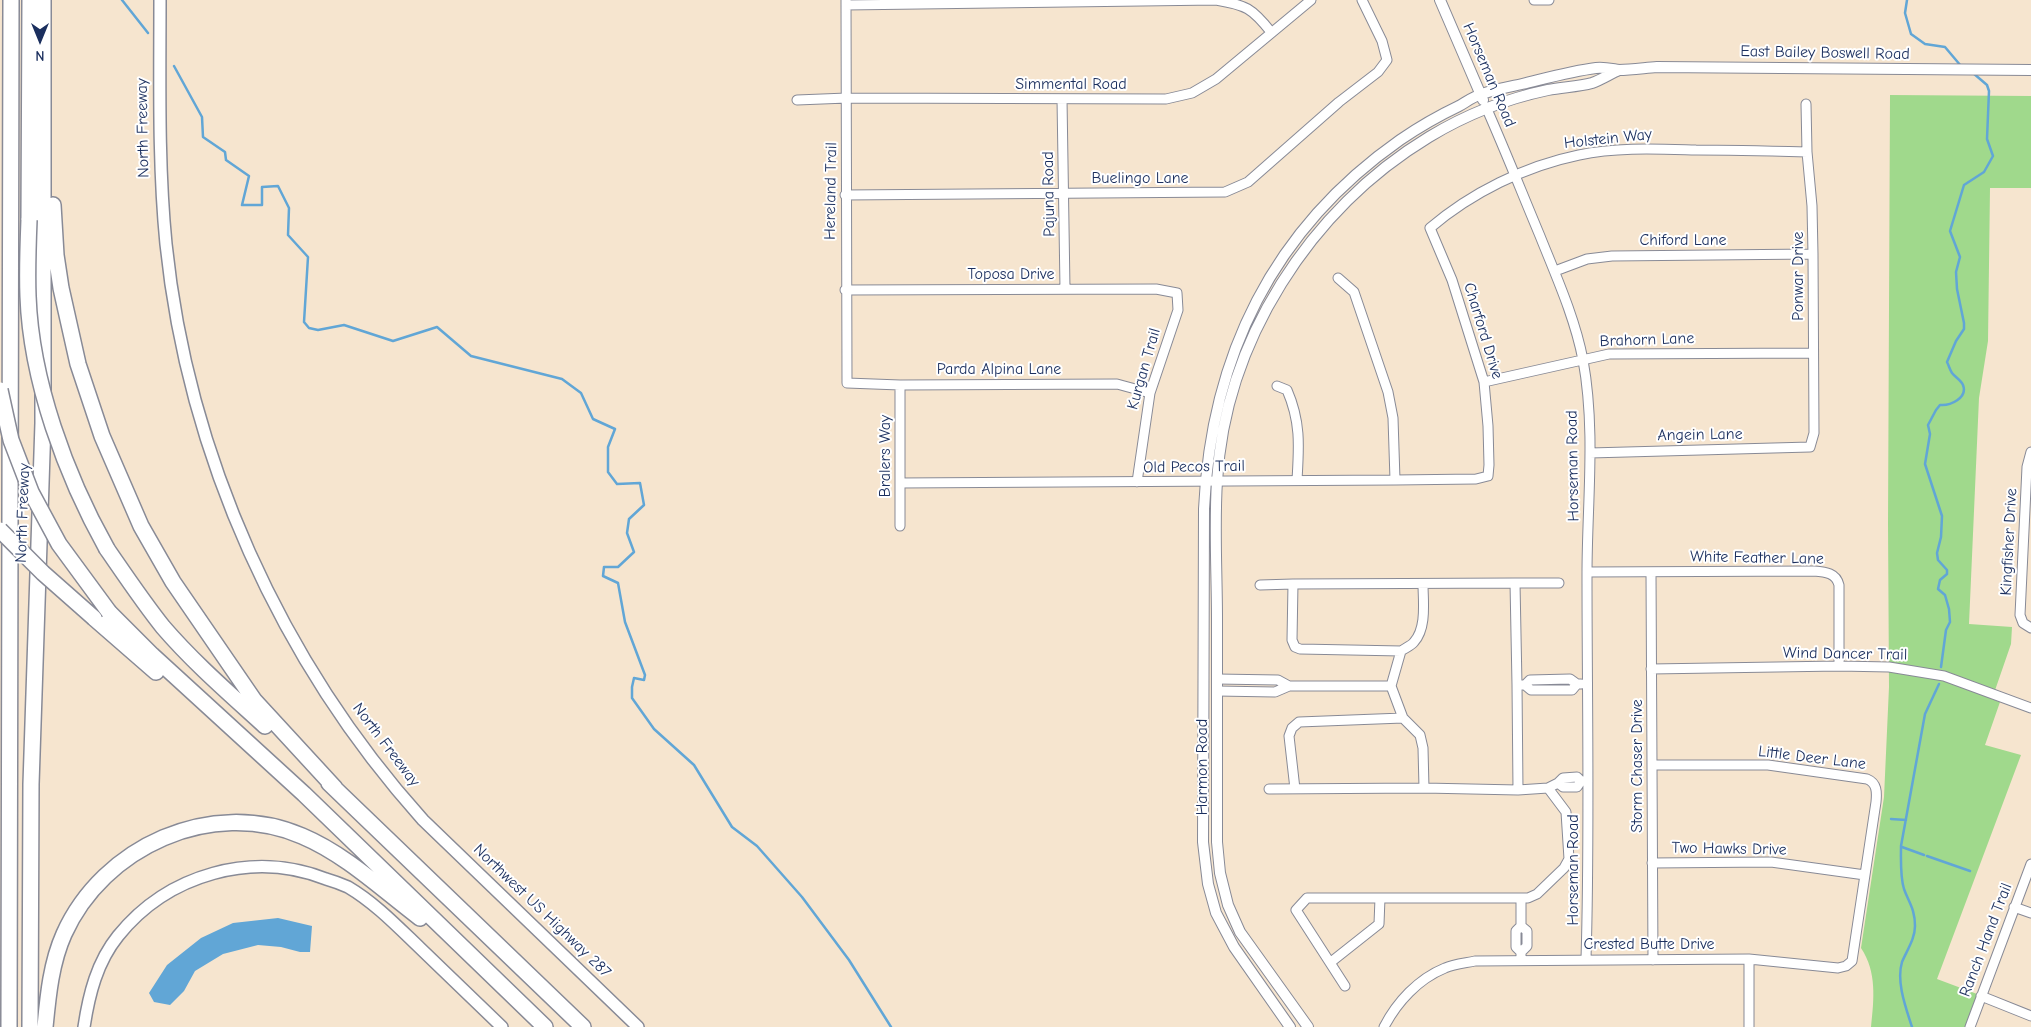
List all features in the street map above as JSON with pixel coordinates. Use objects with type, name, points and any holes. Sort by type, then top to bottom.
[{"type":"highway","points":[[9,1027],[11,0]]},
{"type":"highway","points":[[30,0],[28,297],[32,336],[55,435],[85,509],[107,549],[163,627],[190,656],[336,788],[583,1027]]},
{"type":"highway","name":"North Freeway","points":[[30,1027],[31,784],[43,423],[43,0]]},
{"type":"highway","points":[[43,40],[53,68],[52,189],[56,255],[68,323],[78,364],[102,436],[141,526],[173,582],[254,700],[336,788]]},
{"type":"highway","points":[[0,390],[11,440],[31,492],[59,544],[109,612],[152,655],[331,820],[545,1027]]},
{"type":"highway","points":[[0,530],[43,573],[270,773],[331,820]]},
{"type":"highway","points":[[45,1027],[54,963],[64,935],[77,910],[93,888],[110,871],[146,846],[177,832],[205,825],[239,823],[272,827],[300,835],[329,848],[473,958]]},
{"type":"main road","name":"North Freeway","points":[[160,0],[160,154],[166,245],[174,304],[207,442],[255,565],[287,629],[344,721],[388,779],[423,820]]},
{"type":"main road","name":"Northwest US Highway 287","points":[[423,820],[638,1027]]},
{"type":"main road","points":[[84,1027],[89,995],[100,965],[118,936],[145,908],[177,886],[217,872],[262,865],[308,872],[346,886],[379,909],[502,1027]]},
{"type":"street","points":[[846,2],[1216,0],[1240,4],[1259,16],[1272,32]]},
{"type":"street","name":"Simmental Road","points":[[797,100],[848,98],[1166,99],[1192,93],[1216,79],[1311,0]]},
{"type":"street","name":"Buelingo Lane","points":[[845,195],[1225,192],[1248,182],[1339,102],[1378,72],[1387,60],[1382,41],[1362,0]]},
{"type":"street","name":"Horseman Road","points":[[1440,0],[1555,272],[1583,360],[1590,415],[1591,497],[1587,572],[1588,685],[1584,781],[1586,959]]},
{"type":"street","points":[[1534,0],[1549,0]]},
{"type":"street","name":"Hereland Trail","points":[[846,2],[848,98],[845,195],[847,383]]},
{"type":"street","name":"East Bailey Boswell Road","points":[[1206,482],[1220,392],[1233,351],[1255,301],[1280,261],[1300,233],[1343,186],[1378,156],[1422,124],[1481,94],[1598,68],[1620,70],[1657,66],[2031,70]]},
{"type":"street","name":"East Bailey Boswell Road","points":[[1217,481],[1230,400],[1247,352],[1266,309],[1293,265],[1326,223],[1354,194],[1388,165],[1429,137],[1486,107],[1548,90],[1594,82],[1620,70]]},
{"type":"street","name":"Pajuna Road","points":[[1062,99],[1065,289]]},
{"type":"street","name":"Ponwar Drive","points":[[1806,104],[1807,152],[1814,254],[1814,433],[1810,447]]},
{"type":"street","name":"Holstein Way","points":[[1430,228],[1450,211],[1482,192],[1554,160],[1581,154],[1646,148],[1807,152]]},
{"type":"street","name":"Charford Drive","points":[[1430,228],[1452,280],[1484,382],[1488,426],[1488,476]]},
{"type":"street","name":"Chiford Lane","points":[[1555,272],[1587,258],[1612,256],[1814,254]]},
{"type":"street","points":[[1338,278],[1354,292],[1388,392],[1393,418],[1395,480]]},
{"type":"street","name":"Toposa Drive","points":[[846,290],[1156,289],[1177,294]]},
{"type":"street","name":"Kurgan Trail","points":[[1137,482],[1150,393],[1178,310],[1177,294]]},
{"type":"street","name":"Brahorn Lane","points":[[1484,382],[1609,354],[1813,353]]},
{"type":"street","name":"Parda Alpina Lane","points":[[847,383],[900,385],[1117,384],[1150,393]]},
{"type":"street","name":"Bralers Way","points":[[900,385],[900,526]]},
{"type":"street","points":[[1277,386],[1287,390],[1295,408],[1299,446],[1298,480]]},
{"type":"street","name":"Angein Lane","points":[[1590,453],[1810,447]]},
{"type":"street","name":"Kingfisher Drive","points":[[2031,452],[2027,467],[2028,539],[2020,615],[2023,623],[2031,628]]},
{"type":"street","name":"Old Pecos Trail","points":[[900,482],[1206,482],[1476,479],[1488,476]]},
{"type":"street","name":"Harmon Road","points":[[1217,481],[1217,842],[1220,874],[1228,905],[1240,932],[1308,1027]]},
{"type":"street","name":"Harmon Road","points":[[1206,482],[1203,842],[1208,884],[1216,913],[1234,948],[1290,1027]]},
{"type":"street","name":"White Feather Lane","points":[[1587,572],[1814,571],[1833,574],[1839,585],[1839,666]]},
{"type":"street","name":"Storm Chaser Drive","points":[[1651,573],[1653,960]]},
{"type":"street","points":[[1260,585],[1559,582]]},
{"type":"street","points":[[1515,583],[1521,685],[1518,790]]},
{"type":"street","points":[[1293,584],[1292,640],[1295,647],[1300,649],[1401,651],[1415,642],[1420,630],[1424,615],[1423,584]]},
{"type":"street","points":[[1401,651],[1391,686],[1403,718],[1420,735],[1424,748],[1424,788]]},
{"type":"street","name":"Wind Dancer Trail","points":[[1651,669],[1889,667],[1944,676],[2031,708]]},
{"type":"street","points":[[1217,679],[1278,680],[1289,686]]},
{"type":"street","points":[[1521,685],[1531,690],[1572,690],[1577,684],[1588,685]]},
{"type":"street","points":[[1217,691],[1275,692],[1289,686],[1391,686]]},
{"type":"street","points":[[1295,789],[1289,736],[1292,728],[1298,722],[1403,718]]},
{"type":"street","name":"Little Deer Lane","points":[[1652,765],[1768,765],[1872,781],[1876,787],[1876,802],[1865,875]]},
{"type":"street","points":[[1269,789],[1424,788],[1518,790],[1548,788],[1563,778],[1577,777],[1584,781]]},
{"type":"street","points":[[1346,986],[1296,910],[1307,898],[1528,898],[1538,894],[1564,868],[1569,860],[1566,812],[1548,788]]},
{"type":"street","name":"Two Hawks Drive","points":[[1652,863],[1771,862],[1865,875]]},
{"type":"street","name":"Ranch Hand Trail","points":[[1970,1027],[2031,864]]},
{"type":"street","name":"Crested Butte Drive","points":[[1384,1027],[1394,1008],[1415,986],[1445,968],[1475,961],[1521,956],[1653,960],[1750,959],[1838,968],[1846,966],[1852,961],[1854,954],[1865,875]]},
{"type":"street","points":[[1331,962],[1379,924],[1380,898]]},
{"type":"street","points":[[1521,898],[1521,926],[1516,931],[1516,948],[1521,956]]},
{"type":"street","points":[[2014,907],[2031,913]]},
{"type":"street","points":[[1749,1027],[1750,959]]},
{"type":"street","points":[[1981,996],[2031,1016]]},
{"type":"green space","points":[[1890,95],[2031,96],[2031,188],[1990,188],[1988,341],[1979,398],[1969,624],[2012,627],[2011,644],[1992,699],[2000,702],[1985,745],[2021,755],[1937,979],[1977,994],[1965,1027],[1871,1027],[1872,976],[1861,948],[1884,797],[1889,687]]},
{"type":"water","points":[[278,918],[312,926],[310,952],[258,945],[223,954],[195,971],[184,991],[170,1005],[154,1002],[149,993],[167,965],[201,938],[233,923]]},
{"type":"waterway","points":[[122,0],[148,33]]},
{"type":"waterway","points":[[1907,0],[1905,13],[1911,34],[1925,44],[1945,47],[1961,66]]},
{"type":"waterway","points":[[174,66],[202,117],[203,137],[225,152],[226,160],[249,176],[242,205],[262,205],[262,187],[278,186],[289,208],[288,235],[308,257],[304,322],[309,328],[318,330],[344,325],[393,341],[437,327],[471,356],[562,379],[581,393],[593,419],[615,429],[608,447],[608,472],[617,484],[640,483],[644,505],[629,519],[627,533],[634,552],[618,567],[604,567],[603,576],[618,583],[625,622],[645,675],[644,680],[634,678],[632,698],[654,729],[694,765],[732,827],[757,846],[802,897],[849,960],[891,1027]]},
{"type":"waterway","points":[[1941,667],[1946,630],[1950,622],[1945,595],[1938,589],[1940,580],[1947,574],[1947,570],[1938,560],[1937,553],[1941,537],[1942,516],[1925,464],[1930,434],[1928,425],[1940,405],[1953,403],[1961,397],[1964,390],[1962,383],[1952,373],[1947,362],[1956,341],[1964,329],[1956,272],[1960,257],[1950,231],[1964,185],[1984,172],[1993,156],[1987,139],[1989,91],[1987,85],[1973,73]]},
{"type":"waterway","points":[[1912,1027],[1902,995],[1900,970],[1914,935],[1915,920],[1903,884],[1901,846],[1925,714],[1939,684]]},
{"type":"waterway","points":[[1891,819],[1906,820]]},
{"type":"waterway","points":[[1902,847],[1924,855]]},
{"type":"waterway","points":[[1927,856],[1970,871]]}]
